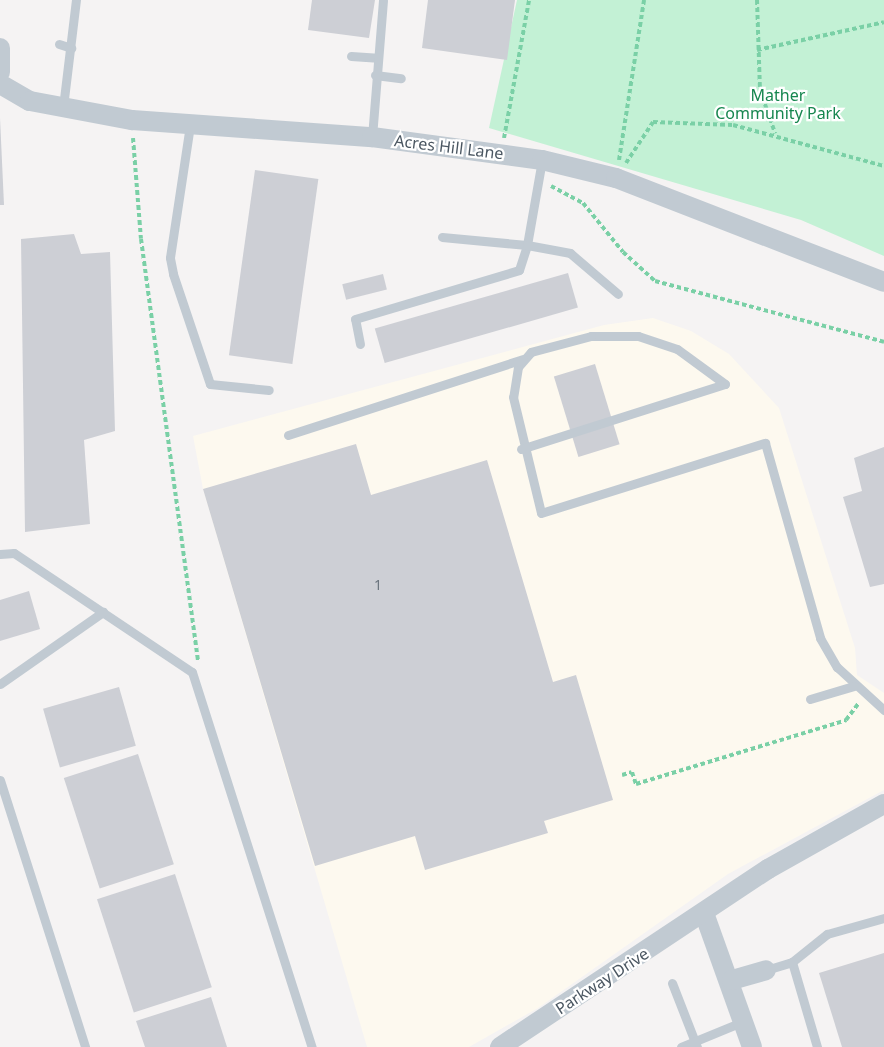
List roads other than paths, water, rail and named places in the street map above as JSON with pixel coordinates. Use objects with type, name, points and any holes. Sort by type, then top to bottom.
[{"type":"street","points":[[0,48],[0,72]]},
{"type":"street","name":"Acres Hill Lane","points":[[0,84],[30,101],[132,120],[372,137],[542,160],[616,178],[884,282]]},
{"type":"street","name":"Parkway Drive","points":[[500,1047],[839,825],[884,804]]},
{"type":"street","points":[[704,913],[732,980],[752,1047]]},
{"type":"street","points":[[732,980],[766,970]]},
{"type":"lane","points":[[63,107],[76,0]]},
{"type":"lane","points":[[372,137],[375,75],[383,0]]},
{"type":"lane","points":[[59,44],[71,48]]},
{"type":"lane","points":[[351,56],[377,58]]},
{"type":"lane","points":[[375,75],[401,78]]},
{"type":"lane","points":[[190,124],[170,258],[176,285],[210,384],[269,390]]},
{"type":"lane","points":[[360,344],[355,319],[519,270],[527,245],[542,160]]},
{"type":"lane","points":[[442,237],[527,245],[570,254],[618,294]]},
{"type":"lane","points":[[288,435],[523,359],[538,348],[591,336],[638,336],[677,349],[725,384],[521,449]]},
{"type":"lane","points":[[523,359],[513,397],[521,449],[541,513],[765,443],[820,638],[854,686],[884,710]]},
{"type":"lane","points":[[0,554],[14,553],[192,672],[312,1047]]},
{"type":"lane","points":[[0,684],[103,612]]},
{"type":"lane","points":[[810,699],[854,686]]},
{"type":"lane","points":[[0,780],[85,1047]]},
{"type":"lane","points":[[766,970],[792,962],[827,934],[884,918]]},
{"type":"lane","points":[[792,962],[817,1047]]},
{"type":"lane","points":[[672,983],[697,1044]]},
{"type":"lane","points":[[681,1047],[697,1044],[744,1021]]},
{"type":"park label","name":"Mather Community Park","points":[[778,104]]}]
